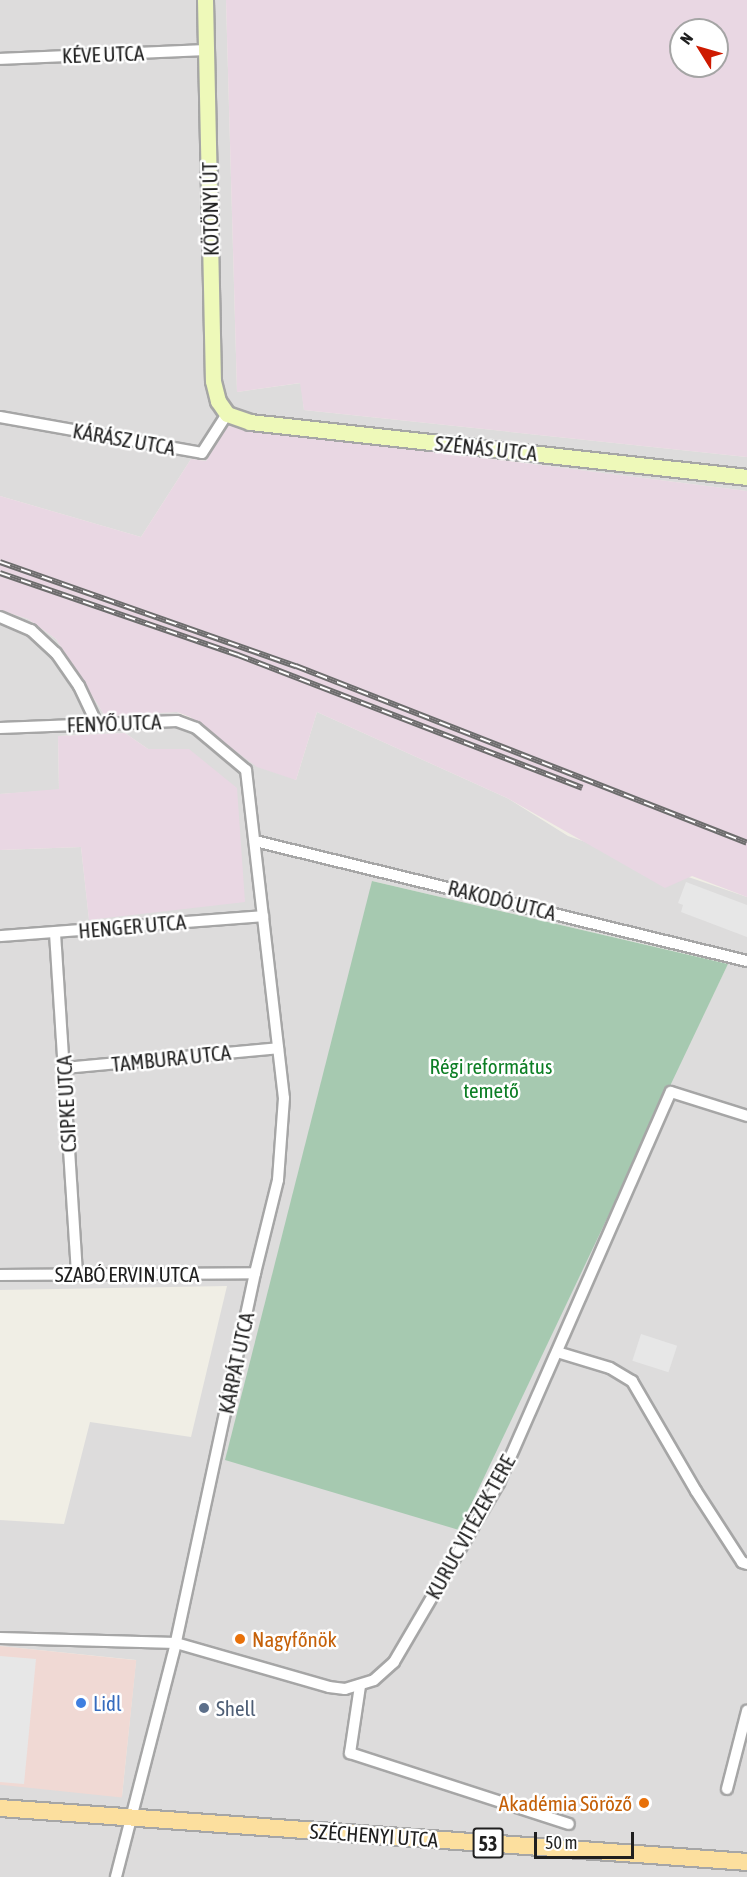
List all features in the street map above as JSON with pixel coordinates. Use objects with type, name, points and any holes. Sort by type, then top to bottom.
[{"type":"main road","name":"SZÉCHENYI UTCA","points":[[0,1808],[747,1862]]},
{"type":"street","name":"KÖTÖNYI ÚT","points":[[205,0],[213,381],[218,400],[227,414]]},
{"type":"street","name":"KÉVE UTCA","points":[[0,58],[207,50]]},
{"type":"street","name":"KÁRÁSZ UTCA","points":[[0,417],[202,453],[227,414]]},
{"type":"street","name":"SZÉNÁS UTCA","points":[[227,414],[250,422],[747,477]]},
{"type":"street","points":[[0,617],[31,630],[49,645],[78,686],[97,724]]},
{"type":"street","name":"FENYŐ UTCA","points":[[0,728],[177,721],[196,728],[246,770],[255,842]]},
{"type":"street","name":"KÁRPÁT UTCA","points":[[117,1877],[130,1817],[176,1642],[255,1274],[278,1180],[283,1145],[284,1098],[255,842]]},
{"type":"street","name":"RAKODÓ UTCA","points":[[255,842],[747,961]]},
{"type":"street","name":"HENGER UTCA","points":[[0,936],[264,916]]},
{"type":"street","name":"CSIPKE UTCA","points":[[55,933],[77,1274]]},
{"type":"street","name":"TAMBURA UTCA","points":[[64,1068],[278,1048]]},
{"type":"street","name":"KURUC VITÉZEK TERE","points":[[360,1686],[374,1680],[394,1662],[499,1483],[671,1092],[747,1116]]},
{"type":"street","name":"SZABÓ ERVIN UTCA","points":[[0,1275],[255,1274]]},
{"type":"street","points":[[556,1352],[610,1368],[632,1381],[696,1491],[742,1562],[747,1564]]},
{"type":"street","points":[[0,1638],[176,1642],[329,1687],[360,1686],[350,1753],[569,1824]]},
{"type":"street","points":[[727,1789],[747,1712]]},
{"type":"shaded area","points":[[0,0],[226,0],[237,392],[301,383],[304,410],[747,457],[747,491],[228,426],[206,461],[191,459],[141,537],[0,496]]},
{"type":"shaded area","points":[[226,0],[747,0],[747,457],[304,410],[300,383],[237,392]]},
{"type":"shaded area","points":[[228,426],[747,491],[747,897],[692,876],[665,888],[507,798],[317,712],[296,780],[257,767],[190,717],[177,712],[105,716],[56,639],[28,619],[0,610],[0,496],[141,537],[191,459],[206,461]]},
{"type":"shaded area","points":[[0,610],[28,619],[56,639],[105,716],[177,712],[296,780],[317,712],[507,798],[568,836],[747,897],[747,1877],[0,1877],[0,1784],[122,1796],[136,1660],[0,1646],[0,1520],[64,1524],[90,1422],[191,1437],[227,1286],[0,1290],[0,850],[81,847],[89,919],[189,749],[148,749],[125,733],[58,736],[59,790],[0,794]],"holes":[[[372,881],[728,964],[667,1089]]]},
{"type":"shaded area","points":[[125,733],[148,749],[189,749],[237,788],[245,902],[89,920],[81,847],[0,850],[0,794],[59,789],[58,736]]},
{"type":"shaded area","points":[[686,882],[747,905],[747,937],[681,912],[683,905],[678,903]]},
{"type":"shaded area","points":[[641,1334],[677,1346],[668,1372],[632,1361]]},
{"type":"shaded area","points":[[0,1646],[136,1660],[122,1798],[0,1785]]},
{"type":"shaded area","points":[[0,1656],[36,1659],[24,1784],[0,1782]]},
{"type":"green space","name":"Régi református temető","points":[[372,881],[728,964],[459,1530],[225,1460]]},
{"type":"railway","points":[[0,562],[296,666],[747,843]]},
{"type":"railway","points":[[0,573],[238,655],[582,788]]},
{"type":"place","name":"Nagyfőnök","points":[[240,1639]]},
{"type":"place","name":"Lidl","points":[[81,1703]]},
{"type":"place","name":"Shell","points":[[204,1708]]},
{"type":"place","name":"Akadémia Söröző","points":[[644,1803]]}]
